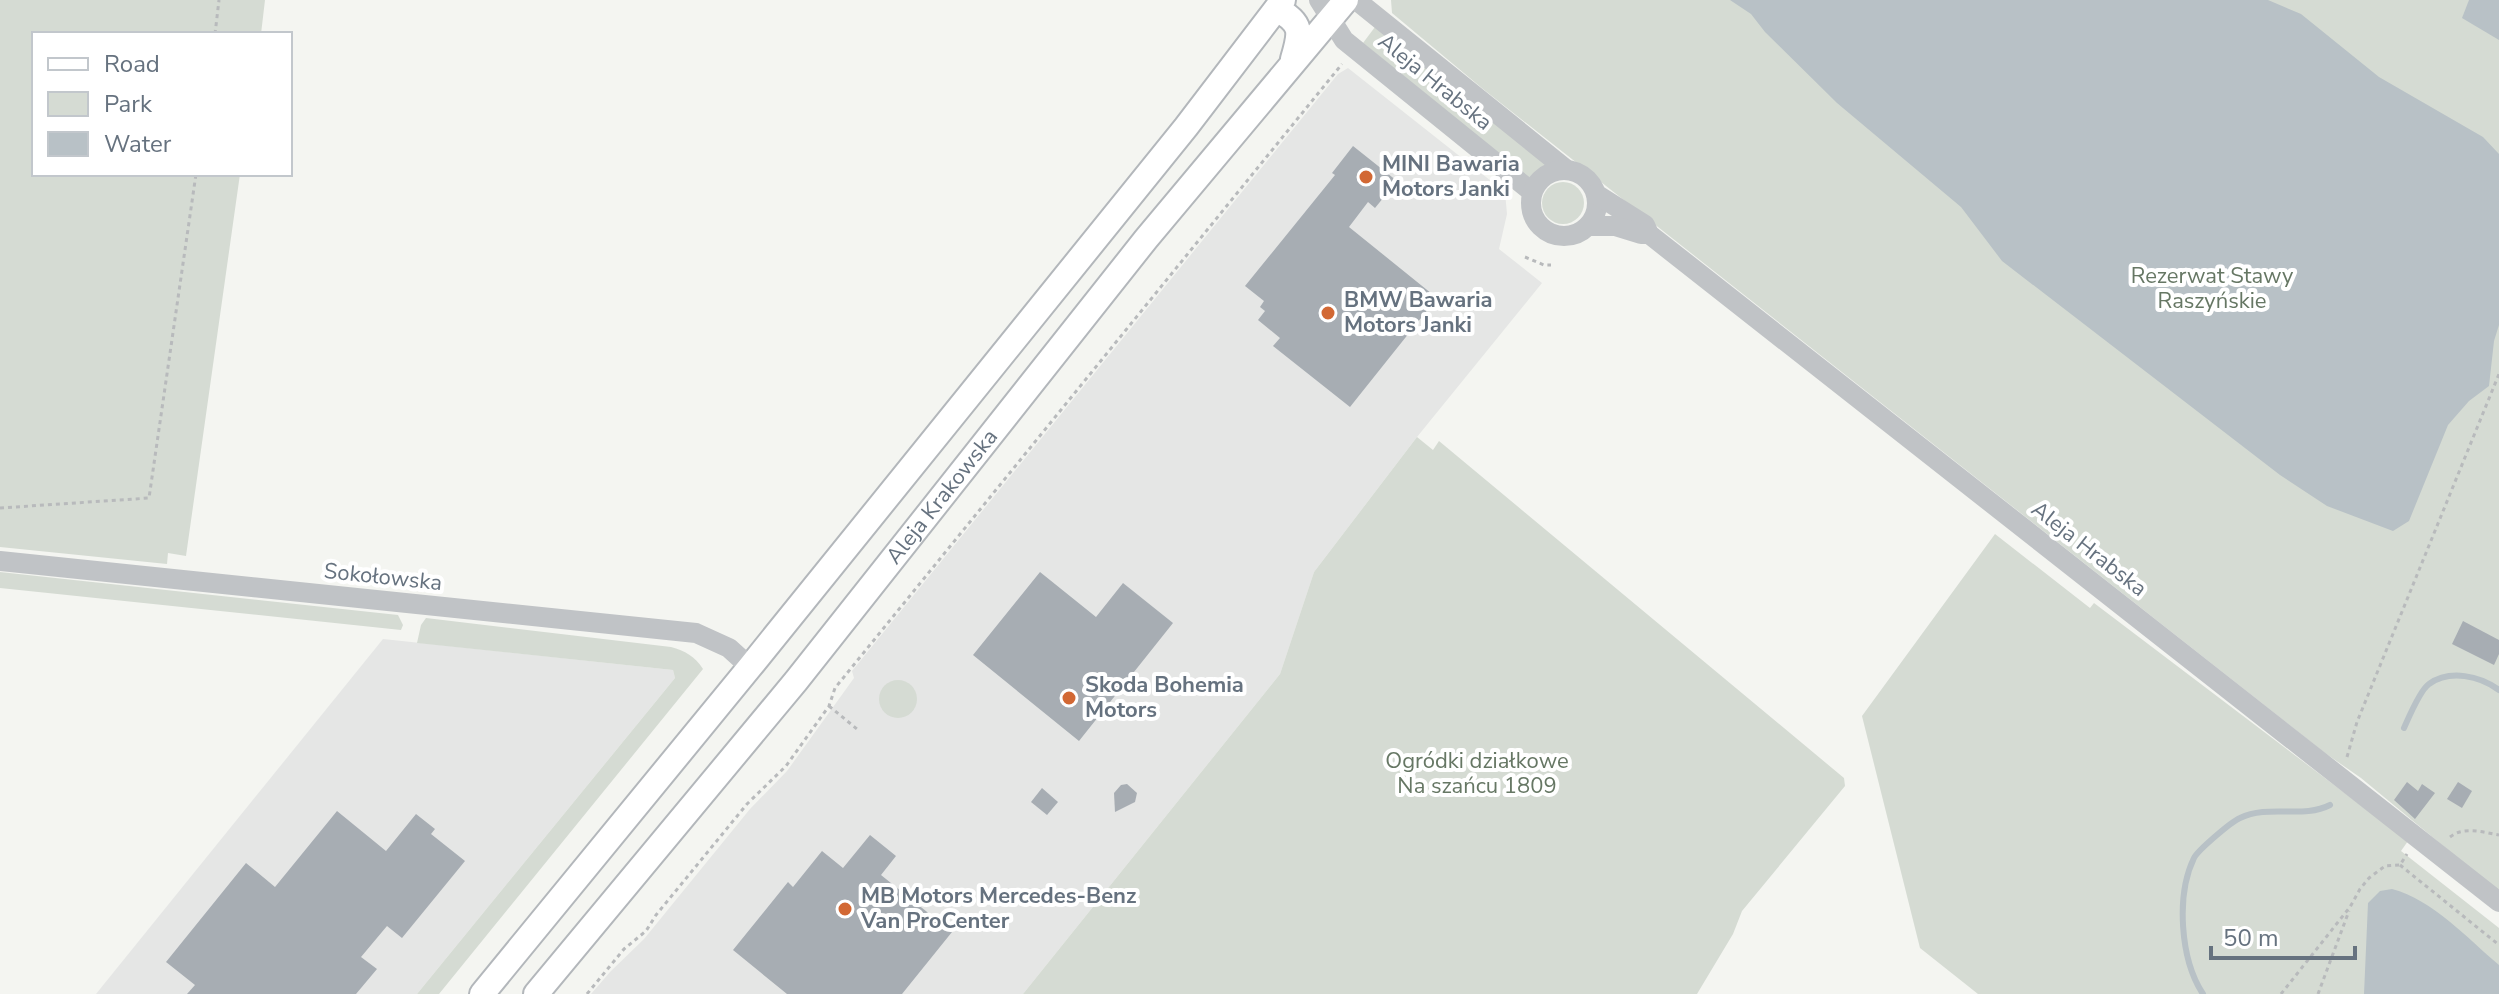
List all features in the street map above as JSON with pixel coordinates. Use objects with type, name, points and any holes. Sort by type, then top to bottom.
[{"type":"main road","points":[[1280,4],[1298,27],[1299,38],[1293,62]]},
{"type":"main road","name":"Aleja Krakowska","points":[[482,994],[1176,139],[1280,4]]},
{"type":"main road","name":"Aleja Krakowska","points":[[536,994],[796,681],[1136,251],[1293,62],[1332,6]]},
{"type":"street","name":"Aleja Hrabska","points":[[1356,0],[1567,170]]},
{"type":"street","name":"Aleja Hrabska","points":[[1332,6],[1344,40],[1532,192]]},
{"type":"street","points":[[1567,170],[1586,179],[1596,194],[1596,212],[1582,232],[1567,236],[1543,230],[1533,216],[1532,192],[1545,176],[1567,170]]},
{"type":"street","name":"Aleja Hrabska","points":[[1596,194],[1645,225],[1649,234],[2499,902]]},
{"type":"street","name":"Aleja Hrabska","points":[[1588,226],[1615,226],[1649,234]]},
{"type":"street","name":"Sokołowska","points":[[0,561],[696,633],[729,648],[750,667]]},
{"type":"path","points":[[215,32],[219,0]]},
{"type":"path","points":[[587,994],[624,949],[646,931],[747,804],[786,766],[829,706],[835,688],[1347,58]]},
{"type":"path","points":[[0,508],[149,498],[196,176]]},
{"type":"path","points":[[1525,257],[1551,265]]},
{"type":"path","points":[[2341,777],[2357,722],[2499,374]]},
{"type":"path","points":[[829,706],[857,729]]},
{"type":"path","points":[[2436,851],[2457,831],[2475,830],[2499,835]]},
{"type":"path","points":[[2400,865],[2418,837]]},
{"type":"path","points":[[2318,994],[2350,907],[2360,889],[2385,866],[2400,865],[2499,945]]},
{"type":"path","points":[[2281,994],[2350,907]]},
{"type":"shaded area","points":[[1348,68],[1505,192],[1507,214],[1499,249],[1542,283],[1417,437],[1314,572],[1280,674],[1023,994],[591,994],[644,939],[750,809],[787,771],[854,678],[852,671],[1338,74]]},
{"type":"shaded area","points":[[383,639],[673,670],[675,678],[417,994],[96,994]]},
{"type":"green space","points":[[0,0],[265,0],[261,32],[32,32],[32,176],[240,176],[186,556],[168,553],[167,564],[0,547]]},
{"type":"green space","name":"Rezerwat Stawy Raszyńskie","points":[[1391,0],[2499,0],[2499,892],[2361,778],[2325,753],[1483,89],[1392,13]]},
{"type":"green space","points":[[1375,27],[1550,167],[1531,180],[1363,43]]},
{"type":"green space","points":[[1563,182],[1578,188],[1584,203],[1578,218],[1563,224],[1548,218],[1542,203],[1548,188]]},
{"type":"green space","name":"Ogródki działkowe Na szańcu 1809","points":[[1417,437],[1433,450],[1439,441],[1844,778],[1845,786],[1742,911],[1733,934],[1697,994],[1023,994],[1280,674],[1314,572]]},
{"type":"green space","points":[[1995,534],[2090,608],[2094,603],[2408,841],[2401,851],[2499,928],[2499,994],[1978,994],[1920,948],[1862,716]]},
{"type":"green space","points":[[0,572],[398,615],[403,625],[401,630],[0,588]]},
{"type":"green space","points":[[426,618],[671,647],[689,655],[703,669],[439,994],[417,994],[675,678],[673,670],[417,643]]},
{"type":"green space","points":[[898,680],[911,686],[917,699],[911,712],[898,718],[885,712],[879,699],[885,686]]},
{"type":"water","points":[[1730,0],[2268,0],[2301,14],[2379,77],[2483,137],[2499,154],[2499,325],[2489,386],[2469,401],[2448,425],[2409,521],[2393,531],[2327,506],[2280,475],[2002,261],[1961,207],[1837,103],[1765,32],[1751,14]]},
{"type":"water","points":[[2469,0],[2499,0],[2499,40],[2462,18]]},
{"type":"water","points":[[2392,889],[2435,911],[2499,965],[2499,994],[2364,994],[2368,903],[2380,891]]},
{"type":"building","points":[[1353,146],[1397,181],[1375,208],[1368,202],[1349,227],[1437,298],[1350,407],[1273,346],[1280,338],[1258,320],[1265,311],[1260,307],[1264,301],[1245,286],[1335,175],[1332,173]]},
{"type":"building","name":"Skoda Bohemia Motors","points":[[1040,572],[1096,617],[1123,583],[1173,623],[1079,741],[973,655]]},
{"type":"building","points":[[2463,621],[2499,640],[2499,654],[2494,665],[2452,644]]},
{"type":"building","points":[[2407,782],[2418,791],[2422,784],[2435,793],[2415,819],[2394,800]]},
{"type":"building","points":[[2458,782],[2472,791],[2462,808],[2447,799]]},
{"type":"building","points":[[1127,784],[1137,793],[1135,802],[1115,812],[1114,793],[1121,785]]},
{"type":"building","points":[[1042,788],[1058,802],[1047,815],[1031,802]]},
{"type":"building","points":[[337,811],[386,851],[416,814],[435,829],[431,834],[465,861],[402,938],[387,926],[361,957],[377,969],[356,994],[187,994],[195,985],[166,962],[246,863],[275,887]]},
{"type":"building","name":"MB Motors Mercedes-Benz Van ProCenter","points":[[870,835],[896,856],[881,875],[952,932],[902,994],[787,994],[733,950],[788,882],[793,887],[822,851],[843,868]]},
{"type":"waterway","points":[[2404,728],[2422,692],[2437,679],[2465,676],[2499,690]]},
{"type":"waterway","points":[[2203,994],[2189,963],[2183,927],[2185,890],[2194,858],[2215,836],[2240,818],[2262,812],[2309,811],[2330,805]]},
{"type":"place","name":"MINI Bawaria Motors Janki","points":[[1366,177]]},
{"type":"place","name":"BMW Bawaria Motors Janki","points":[[1328,313]]},
{"type":"place","name":"Skoda Bohemia Motors","points":[[1069,698]]},
{"type":"place","name":"MB Motors Mercedes-Benz Van ProCenter","points":[[845,909]]}]
